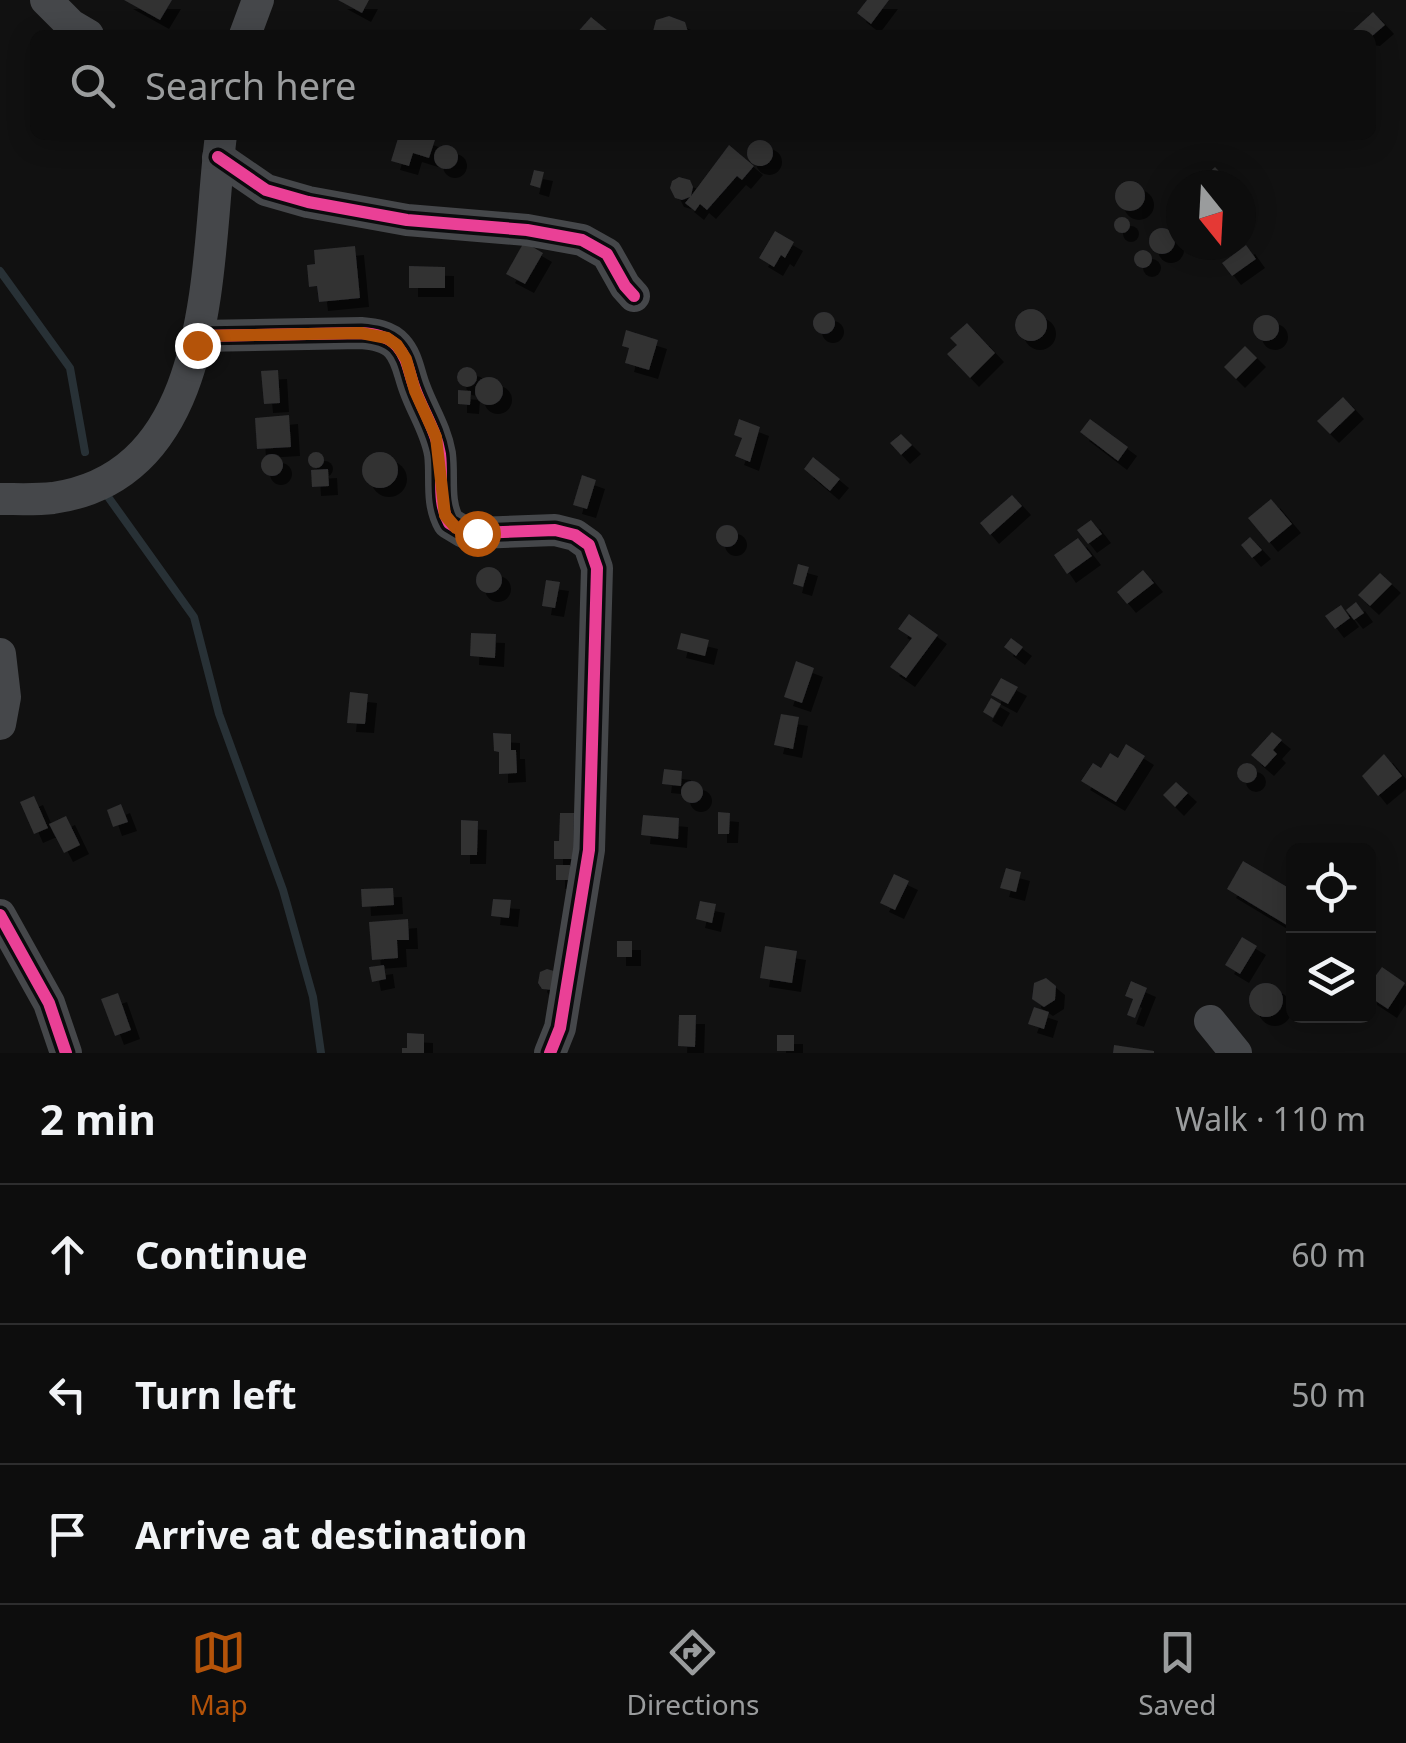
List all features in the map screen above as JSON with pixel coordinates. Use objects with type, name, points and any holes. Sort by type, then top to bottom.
[{"type":"street","points":[[46,0],[78,30]]},
{"type":"street","points":[[247,30],[258,0]]},
{"type":"street","points":[[219,146],[266,190],[308,202],[407,220],[544,232],[582,240],[607,254],[634,296]]},
{"type":"street","points":[[0,499],[53,498],[87,489],[134,462],[152,444],[177,404],[198,336],[219,146]]},
{"type":"street","points":[[198,336],[361,333],[387,338],[406,359],[415,391],[436,437],[442,500],[450,523],[464,532],[477,533],[555,530],[583,539],[594,553],[596,641],[589,850],[560,1028],[550,1053]]},
{"type":"street","points":[[0,654],[6,697],[0,724]]},
{"type":"street","points":[[0,914],[49,1003],[66,1053]]},
{"type":"street","points":[[1210,1021],[1236,1053]]},
{"type":"building","points":[[124,0],[172,0],[160,20]]},
{"type":"building","points":[[338,0],[369,0],[362,13]]},
{"type":"building","points":[[867,0],[889,0],[871,24],[857,13]]},
{"type":"building","points":[[1373,12],[1385,25],[1376,33],[1353,30]]},
{"type":"building","points":[[669,16],[685,22],[687,30],[653,30],[656,20]]},
{"type":"building","points":[[591,17],[607,30],[579,30]]},
{"type":"building","points":[[397,140],[435,140],[429,158],[413,153],[409,166],[391,161]]},
{"type":"building","points":[[760,140],[769,144],[773,153],[769,162],[760,166],[751,162],[747,153],[751,144]]},
{"type":"building","points":[[446,145],[455,148],[455,166],[446,169],[437,166],[434,157],[437,148]]},
{"type":"building","points":[[729,145],[754,166],[742,180],[737,176],[707,210],[700,204],[695,211],[685,203],[690,197],[675,198],[670,188],[672,181],[679,177],[690,180],[691,196]]},
{"type":"building","points":[[534,170],[544,172],[540,188],[530,185]]},
{"type":"building","points":[[1130,181],[1141,185],[1145,196],[1141,207],[1130,211],[1119,207],[1115,196],[1119,185]]},
{"type":"building","points":[[1122,217],[1130,225],[1122,233],[1114,225]]},
{"type":"building","points":[[1166,229],[1166,253],[1162,254],[1153,250],[1149,241],[1153,232]]},
{"type":"building","points":[[775,231],[794,242],[774,267],[759,258]]},
{"type":"building","points":[[524,242],[543,253],[525,284],[506,274]]},
{"type":"building","points":[[355,246],[360,298],[319,302],[317,286],[309,287],[307,265],[315,264],[314,250]]},
{"type":"building","points":[[1143,250],[1152,259],[1143,268],[1134,259]]},
{"type":"building","points":[[1226,260],[1255,260],[1232,276],[1222,263]]},
{"type":"building","points":[[409,266],[445,267],[445,288],[409,288]]},
{"type":"building","points":[[1031,309],[1042,314],[1047,325],[1042,336],[1031,341],[1020,336],[1015,325],[1020,314]]},
{"type":"building","points":[[824,312],[832,315],[832,331],[824,334],[816,331],[813,323],[816,315]]},
{"type":"building","points":[[1266,315],[1275,319],[1279,328],[1275,337],[1266,341],[1257,337],[1253,328],[1257,319]]},
{"type":"building","points":[[967,323],[995,353],[970,378],[947,354],[957,345],[950,338]]},
{"type":"building","points":[[626,330],[658,340],[649,370],[625,363],[629,348],[622,346]]},
{"type":"building","points":[[1245,346],[1257,358],[1236,379],[1224,367]]},
{"type":"building","points":[[467,367],[477,377],[467,387],[457,377]]},
{"type":"building","points":[[278,370],[280,403],[264,404],[261,371]]},
{"type":"building","points":[[489,377],[499,381],[503,391],[499,401],[489,405],[479,401],[475,391],[479,381]]},
{"type":"building","points":[[458,390],[471,391],[470,405],[458,404]]},
{"type":"building","points":[[1343,397],[1355,410],[1330,434],[1317,421]]},
{"type":"building","points":[[289,415],[291,447],[257,449],[255,418]]},
{"type":"building","points":[[739,419],[760,427],[750,462],[735,456],[742,438],[734,435]]},
{"type":"building","points":[[1090,419],[1128,447],[1118,461],[1080,432]]},
{"type":"building","points":[[901,434],[912,445],[901,455],[890,443]]},
{"type":"building","points":[[316,452],[324,460],[316,468],[308,460]]},
{"type":"building","points":[[380,452],[393,457],[398,470],[393,483],[380,488],[367,483],[362,470],[367,457]]},
{"type":"building","points":[[272,454],[280,457],[280,473],[272,476],[264,473],[261,465],[264,457]]},
{"type":"building","points":[[813,457],[840,479],[830,491],[804,469]]},
{"type":"building","points":[[328,469],[329,486],[312,487],[311,470]]},
{"type":"building","points":[[582,475],[596,480],[587,509],[573,505]]},
{"type":"building","points":[[1012,495],[1022,506],[990,535],[980,523]]},
{"type":"building","points":[[1271,499],[1292,524],[1269,543],[1248,518]]},
{"type":"building","points":[[1091,520],[1102,534],[1088,544],[1077,530]]},
{"type":"building","points":[[727,525],[735,528],[735,544],[727,547],[719,544],[716,536],[719,528]]},
{"type":"building","points":[[1250,537],[1262,550],[1252,558],[1241,545]]},
{"type":"building","points":[[1078,538],[1092,556],[1067,574],[1054,555]]},
{"type":"building","points":[[798,564],[809,567],[803,587],[793,584]]},
{"type":"building","points":[[489,567],[498,571],[502,580],[498,589],[489,593],[480,589],[476,580],[480,571]]},
{"type":"building","points":[[1143,570],[1154,583],[1127,604],[1117,592]]},
{"type":"building","points":[[1380,573],[1392,584],[1370,606],[1358,595]]},
{"type":"building","points":[[546,580],[560,582],[555,608],[542,606]]},
{"type":"building","points":[[1356,602],[1364,613],[1354,620],[1346,610]]},
{"type":"building","points":[[1341,605],[1350,618],[1335,629],[1325,616]]},
{"type":"building","points":[[909,614],[938,635],[906,678],[890,667],[912,638],[898,629]]},
{"type":"building","points":[[471,633],[496,634],[495,658],[470,656]]},
{"type":"building","points":[[681,633],[709,640],[705,656],[677,649]]},
{"type":"building","points":[[1011,638],[1023,647],[1016,656],[1004,647]]},
{"type":"building","points":[[796,661],[814,668],[802,703],[784,697]]},
{"type":"building","points":[[1001,678],[1018,687],[1008,704],[991,695]]},
{"type":"building","points":[[350,692],[368,694],[365,724],[347,723]]},
{"type":"building","points":[[991,698],[1001,704],[993,718],[983,712]]},
{"type":"building","points":[[781,714],[799,717],[793,749],[774,745]]},
{"type":"building","points":[[1272,732],[1282,740],[1273,750],[1277,754],[1265,767],[1251,755]]},
{"type":"building","points":[[493,733],[511,734],[517,773],[499,774],[499,752],[494,751]]},
{"type":"building","points":[[1126,744],[1145,756],[1116,802],[1081,781],[1093,763],[1101,768],[1110,753],[1118,758]]},
{"type":"building","points":[[1384,754],[1402,776],[1378,796],[1362,776]]},
{"type":"building","points":[[1247,763],[1257,773],[1247,783],[1237,773]]},
{"type":"building","points":[[664,769],[682,771],[681,786],[662,784]]},
{"type":"building","points":[[692,781],[700,784],[700,800],[692,803],[684,800],[681,792],[684,784]]},
{"type":"building","points":[[1176,782],[1188,793],[1175,807],[1163,795]]},
{"type":"building","points":[[34,796],[48,828],[34,834],[20,802]]},
{"type":"building","points":[[121,804],[128,822],[113,827],[107,810]]},
{"type":"building","points":[[718,812],[730,813],[729,834],[718,834]]},
{"type":"building","points":[[560,813],[574,813],[573,859],[554,859]]},
{"type":"building","points":[[643,815],[679,818],[678,839],[641,835]]},
{"type":"building","points":[[66,816],[80,845],[64,853],[49,824]]},
{"type":"building","points":[[461,820],[478,821],[477,855],[461,855]]},
{"type":"building","points":[[1243,861],[1286,886],[1286,925],[1227,889]]},
{"type":"building","points":[[556,865],[570,865],[570,880],[556,880]]},
{"type":"building","points":[[1006,868],[1021,872],[1016,892],[1000,888]]},
{"type":"building","points":[[894,874],[909,881],[895,910],[880,903]]},
{"type":"building","points":[[393,888],[394,905],[362,907],[361,889]]},
{"type":"building","points":[[493,899],[511,900],[509,918],[491,916]]},
{"type":"building","points":[[700,901],[716,904],[712,923],[696,919]]},
{"type":"building","points":[[408,919],[409,940],[397,940],[398,958],[372,960],[369,922]]},
{"type":"building","points":[[1242,937],[1257,946],[1240,974],[1225,965]]},
{"type":"building","points":[[617,941],[632,941],[632,957],[617,957]]},
{"type":"building","points":[[765,946],[797,951],[792,983],[760,978]]},
{"type":"building","points":[[384,965],[386,979],[372,982],[369,967]]},
{"type":"building","points":[[1382,967],[1405,983],[1388,1009],[1376,1001],[1376,975]]},
{"type":"building","points":[[554,971],[553,990],[542,989],[538,983],[540,972]]},
{"type":"building","points":[[1046,978],[1056,986],[1055,1000],[1044,1007],[1032,999],[1034,983]]},
{"type":"building","points":[[1131,981],[1147,988],[1135,1018],[1127,1015],[1133,999],[1125,996]]},
{"type":"building","points":[[1266,983],[1278,988],[1283,1000],[1278,1012],[1266,1017],[1254,1012],[1249,1000],[1254,988]]},
{"type":"building","points":[[118,993],[131,1030],[115,1036],[101,999]]},
{"type":"building","points":[[1034,1007],[1049,1012],[1044,1029],[1028,1024]]},
{"type":"building","points":[[679,1015],[696,1015],[695,1047],[678,1046]]},
{"type":"building","points":[[407,1033],[424,1034],[424,1053],[402,1053],[402,1048],[407,1048]]},
{"type":"building","points":[[777,1035],[794,1035],[794,1051],[777,1051]]},
{"type":"building","points":[[1114,1045],[1154,1051],[1154,1053],[1113,1053]]},
{"type":"waterway","points":[[0,271],[70,368],[85,452]]},
{"type":"waterway","points":[[106,494],[194,617],[219,714],[283,890],[313,997],[321,1053]]},
{"type":"cycle path","points":[[218,157],[266,190],[308,202],[407,220],[527,230],[582,240],[607,254],[634,296]]},
{"type":"cycle path","points":[[198,336],[361,333],[389,340],[404,356],[436,437],[443,507],[449,523],[464,532],[477,533],[555,530],[575,535],[589,545],[597,568],[589,850],[560,1028],[550,1053]]},
{"type":"cycle path","points":[[0,915],[49,1003],[66,1053]]},
{"type":"route","points":[[197,345],[198,336],[361,333],[387,338],[406,359],[415,391],[436,437],[445,515],[456,528],[477,533]]}]
